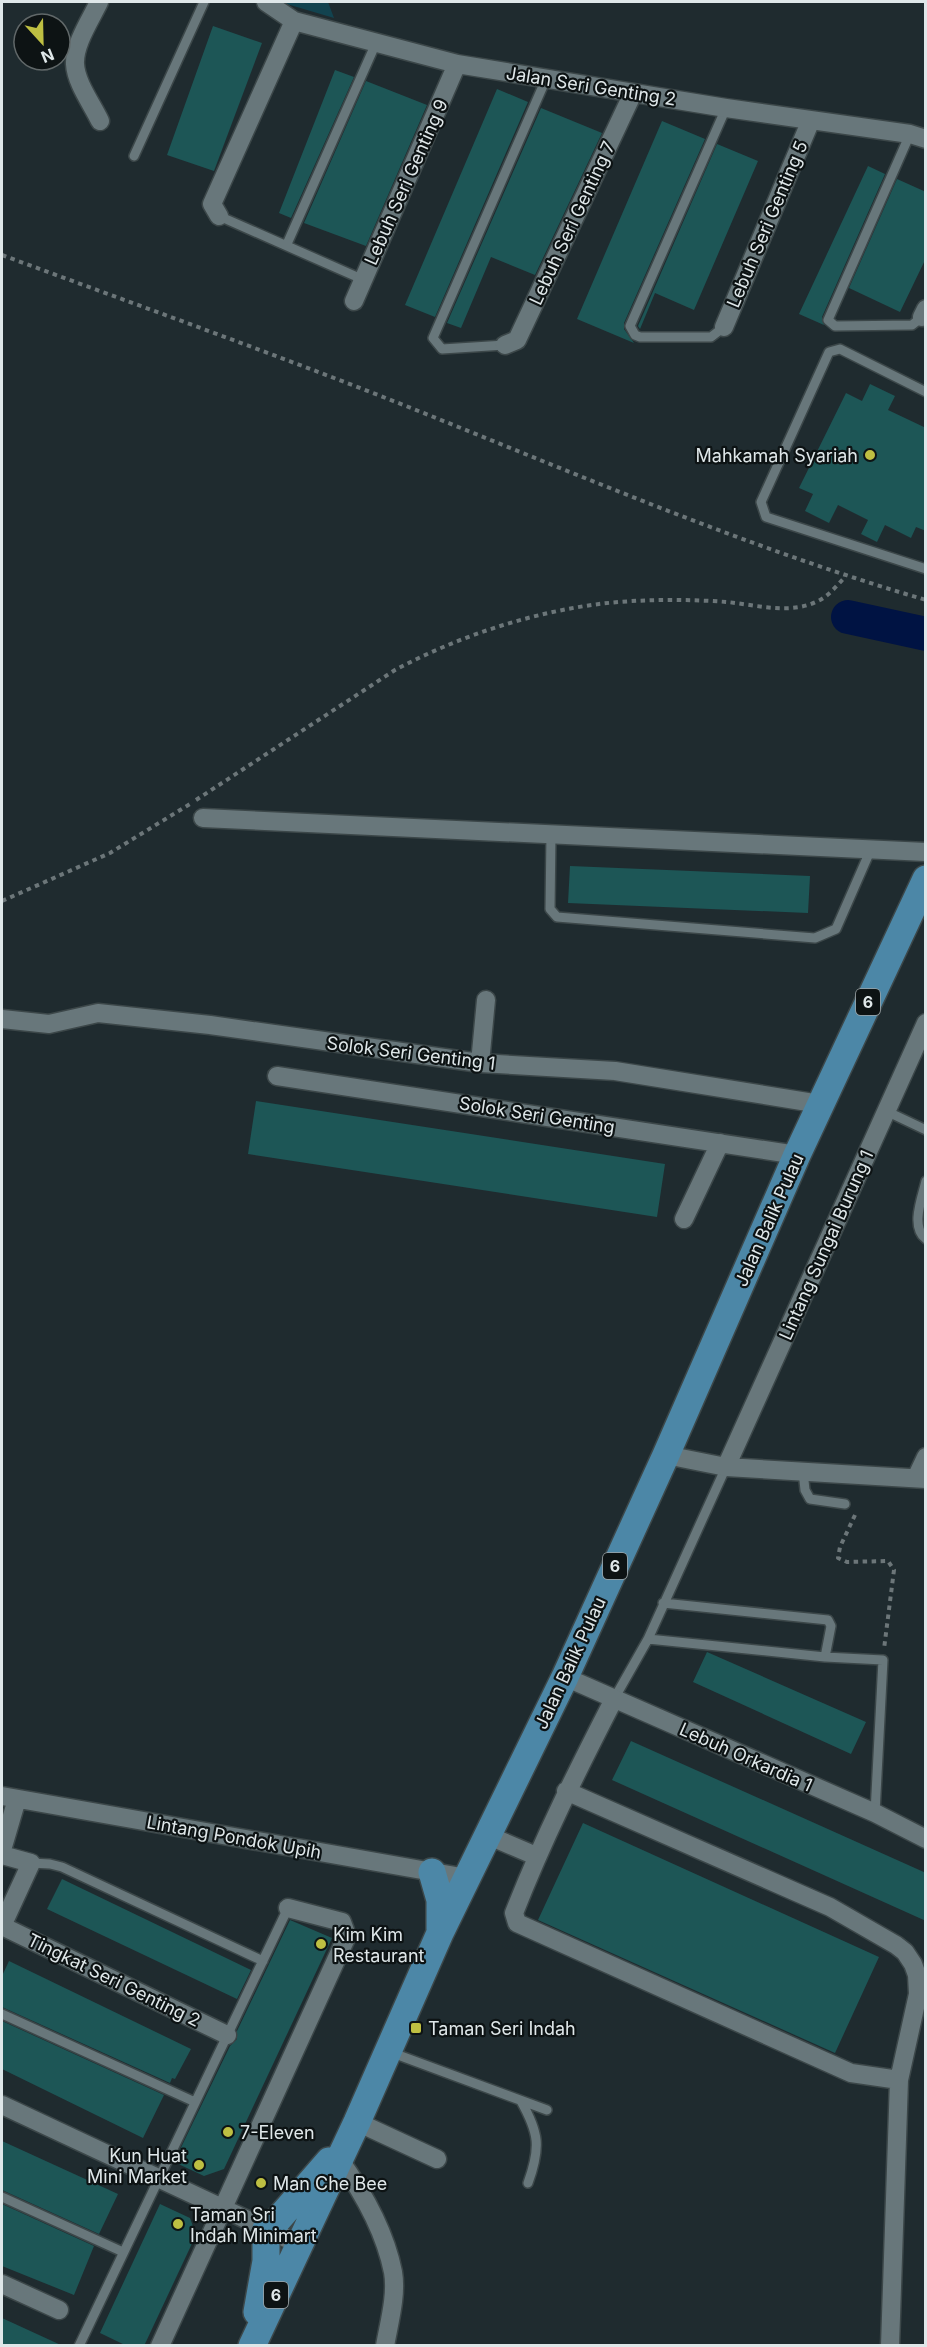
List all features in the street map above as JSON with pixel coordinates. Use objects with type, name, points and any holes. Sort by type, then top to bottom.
[{"type":"main road","name":"Jalan Balik Pulau","points":[[251,2346],[348,2140],[440,1933],[565,1677],[666,1455],[820,1104],[926,879]]},
{"type":"main road","points":[[432,1872],[440,1900],[440,1933]]},
{"type":"main road","points":[[251,2346],[266,2261],[267,2230],[348,2140]]},
{"type":"street","points":[[99,2],[77,50],[75,64],[80,81],[100,121]]},
{"type":"street","name":"Jalan Seri Genting 2","points":[[266,2],[294,21],[458,64],[918,137]]},
{"type":"street","points":[[219,216],[212,204],[294,21]]},
{"type":"street","name":"Lebuh Seri Genting 9","points":[[354,301],[458,64]]},
{"type":"street","name":"Lebuh Seri Genting 7","points":[[505,345],[517,340],[633,93]]},
{"type":"street","name":"Lebuh Seri Genting 5","points":[[724,327],[811,120]]},
{"type":"street","points":[[203,818],[926,852]]},
{"type":"street","points":[[480,1063],[486,1000]]},
{"type":"street","name":"Solok Seri Genting 1","points":[[2,1019],[49,1024],[98,1013],[210,1025],[480,1063],[615,1071],[820,1104]]},
{"type":"street","name":"Lintang Sungai Burung 1","points":[[726,1467],[926,1023]]},
{"type":"street","name":"Solok Seri Genting","points":[[277,1076],[797,1155]]},
{"type":"street","points":[[684,1219],[720,1143]]},
{"type":"street","points":[[666,1455],[726,1467],[921,1478],[926,1457]]},
{"type":"street","name":"Lebuh Orkardia 1","points":[[565,1677],[875,1813],[926,1839]]},
{"type":"street","points":[[614,1699],[566,1791],[536,1856],[514,1913],[517,1923],[851,2073],[898,2080]]},
{"type":"street","points":[[566,1791],[830,1907],[905,1952],[917,1975],[918,1994],[898,2080],[890,2346]]},
{"type":"street","points":[[2,1850],[9,1798]]},
{"type":"street","name":"Lintang Pondok Upih","points":[[9,1798],[467,1878]]},
{"type":"street","points":[[487,1835],[536,1856]]},
{"type":"street","points":[[2,1855],[31,1863],[2,1926]]},
{"type":"street","points":[[160,2346],[221,2207],[347,1936],[342,1922],[288,1908]]},
{"type":"street","name":"Tingkat Seri Genting 2","points":[[2,1926],[227,2035]]},
{"type":"street","points":[[2,2105],[299,2244]]},
{"type":"street","points":[[385,2346],[391,2312],[393,2273],[373,2217],[355,2182],[348,2140],[437,2159]]},
{"type":"street","points":[[2,2284],[59,2310]]},
{"type":"lane","points":[[134,156],[204,2]]},
{"type":"lane","points":[[287,244],[376,42]]},
{"type":"lane","points":[[505,345],[442,349],[433,338],[546,79]]},
{"type":"lane","points":[[724,327],[711,337],[640,337],[630,326],[726,108]]},
{"type":"lane","points":[[918,137],[828,320],[835,326],[912,326],[924,313]]},
{"type":"lane","points":[[219,216],[287,244],[364,280]]},
{"type":"lane","points":[[926,392],[840,349],[829,352],[761,502],[766,517],[926,569]]},
{"type":"lane","points":[[551,835],[550,909],[557,917],[815,938],[836,929],[871,849]]},
{"type":"lane","points":[[886,1111],[926,1130]]},
{"type":"lane","points":[[926,1181],[917,1225],[921,1235],[926,1239]]},
{"type":"lane","points":[[614,1699],[648,1639],[726,1467]]},
{"type":"lane","points":[[803,1471],[805,1490],[810,1499],[845,1504]]},
{"type":"lane","points":[[663,1603],[828,1620],[831,1626],[825,1657]]},
{"type":"lane","points":[[648,1639],[825,1657],[883,1660],[875,1813]]},
{"type":"lane","points":[[31,1863],[62,1867],[262,1961]]},
{"type":"lane","points":[[79,2346],[288,1908]]},
{"type":"lane","points":[[2,2014],[195,2103]]},
{"type":"lane","points":[[388,2051],[547,2110]]},
{"type":"lane","points":[[521,2101],[533,2125],[538,2144],[528,2183]]},
{"type":"lane","points":[[2,2197],[123,2252]]},
{"type":"path","points":[[2,255],[348,383],[694,521],[845,577],[926,600]]},
{"type":"path","points":[[2,901],[73,871],[135,839],[260,760],[395,670],[429,652],[485,631],[601,604],[726,602],[779,608],[801,607],[827,595],[845,577]]},
{"type":"path","points":[[845,1504],[852,1508],[855,1514],[840,1547],[838,1558],[847,1562],[888,1561],[894,1570],[883,1660]]},
{"type":"shaded area","points":[[280,2],[328,2],[334,18]]},
{"type":"building","points":[[213,26],[262,43],[214,171],[167,155]]},
{"type":"building","points":[[335,70],[354,77],[291,218],[279,213]]},
{"type":"building","points":[[366,81],[427,105],[366,246],[304,223]]},
{"type":"building","points":[[497,89],[528,102],[435,317],[405,305]]},
{"type":"building","points":[[541,108],[602,133],[535,275],[491,257],[461,328],[447,323]]},
{"type":"building","points":[[662,121],[705,139],[624,323],[624,329],[634,343],[577,319]]},
{"type":"building","points":[[717,144],[758,161],[694,310],[655,293],[640,329],[638,326]]},
{"type":"building","points":[[868,166],[885,174],[822,317],[824,325],[799,314]]},
{"type":"building","points":[[897,179],[926,192],[926,258],[900,312],[849,288]]},
{"type":"building","name":"Mahkamah Syariah","points":[[870,384],[895,396],[888,410],[926,428],[926,531],[916,527],[911,538],[885,525],[877,542],[861,534],[868,520],[838,505],[829,523],[805,511],[813,494],[799,488],[846,393],[862,401]]},
{"type":"building","points":[[570,866],[810,876],[808,913],[568,903]]},
{"type":"building","points":[[256,1101],[665,1164],[657,1217],[248,1154]]},
{"type":"building","points":[[707,1652],[866,1722],[851,1754],[693,1682]]},
{"type":"building","points":[[631,1741],[926,1873],[926,1921],[612,1780]]},
{"type":"building","points":[[583,1823],[879,1957],[835,2053],[538,1920]]},
{"type":"building","points":[[62,1879],[251,1970],[237,1999],[47,1909]]},
{"type":"building","points":[[290,1920],[332,1938],[224,2169],[204,2176],[174,2162],[230,2046],[237,2039],[237,2031]]},
{"type":"building","points":[[9,1961],[191,2049],[175,2079],[172,2078],[170,2083],[2,2007],[2,1976]]},
{"type":"building","points":[[2,2021],[164,2095],[143,2138],[2,2069]]},
{"type":"building","points":[[2,2141],[118,2194],[99,2234],[2,2190]]},
{"type":"building","points":[[2,2204],[94,2246],[74,2295],[2,2266]]},
{"type":"building","points":[[160,2204],[190,2218],[196,2235],[144,2346],[127,2346],[100,2333]]},
{"type":"building","points":[[2,2318],[63,2346],[2,2346]]},
{"type":"waterway","points":[[848,617],[926,634]]},
{"type":"place","name":"Mahkamah Syariah","points":[[870,455]]},
{"type":"place","name":"Kim Kim Restaurant","points":[[321,1944]]},
{"type":"place","name":"Taman Seri Indah","points":[[416,2028]]},
{"type":"place","name":"7-Eleven","points":[[228,2132]]},
{"type":"place","name":"Kun Huat Mini Market","points":[[199,2165]]},
{"type":"place","name":"Man Che Bee","points":[[261,2183]]},
{"type":"place","name":"Taman Sri Indah Minimart","points":[[178,2224]]}]
